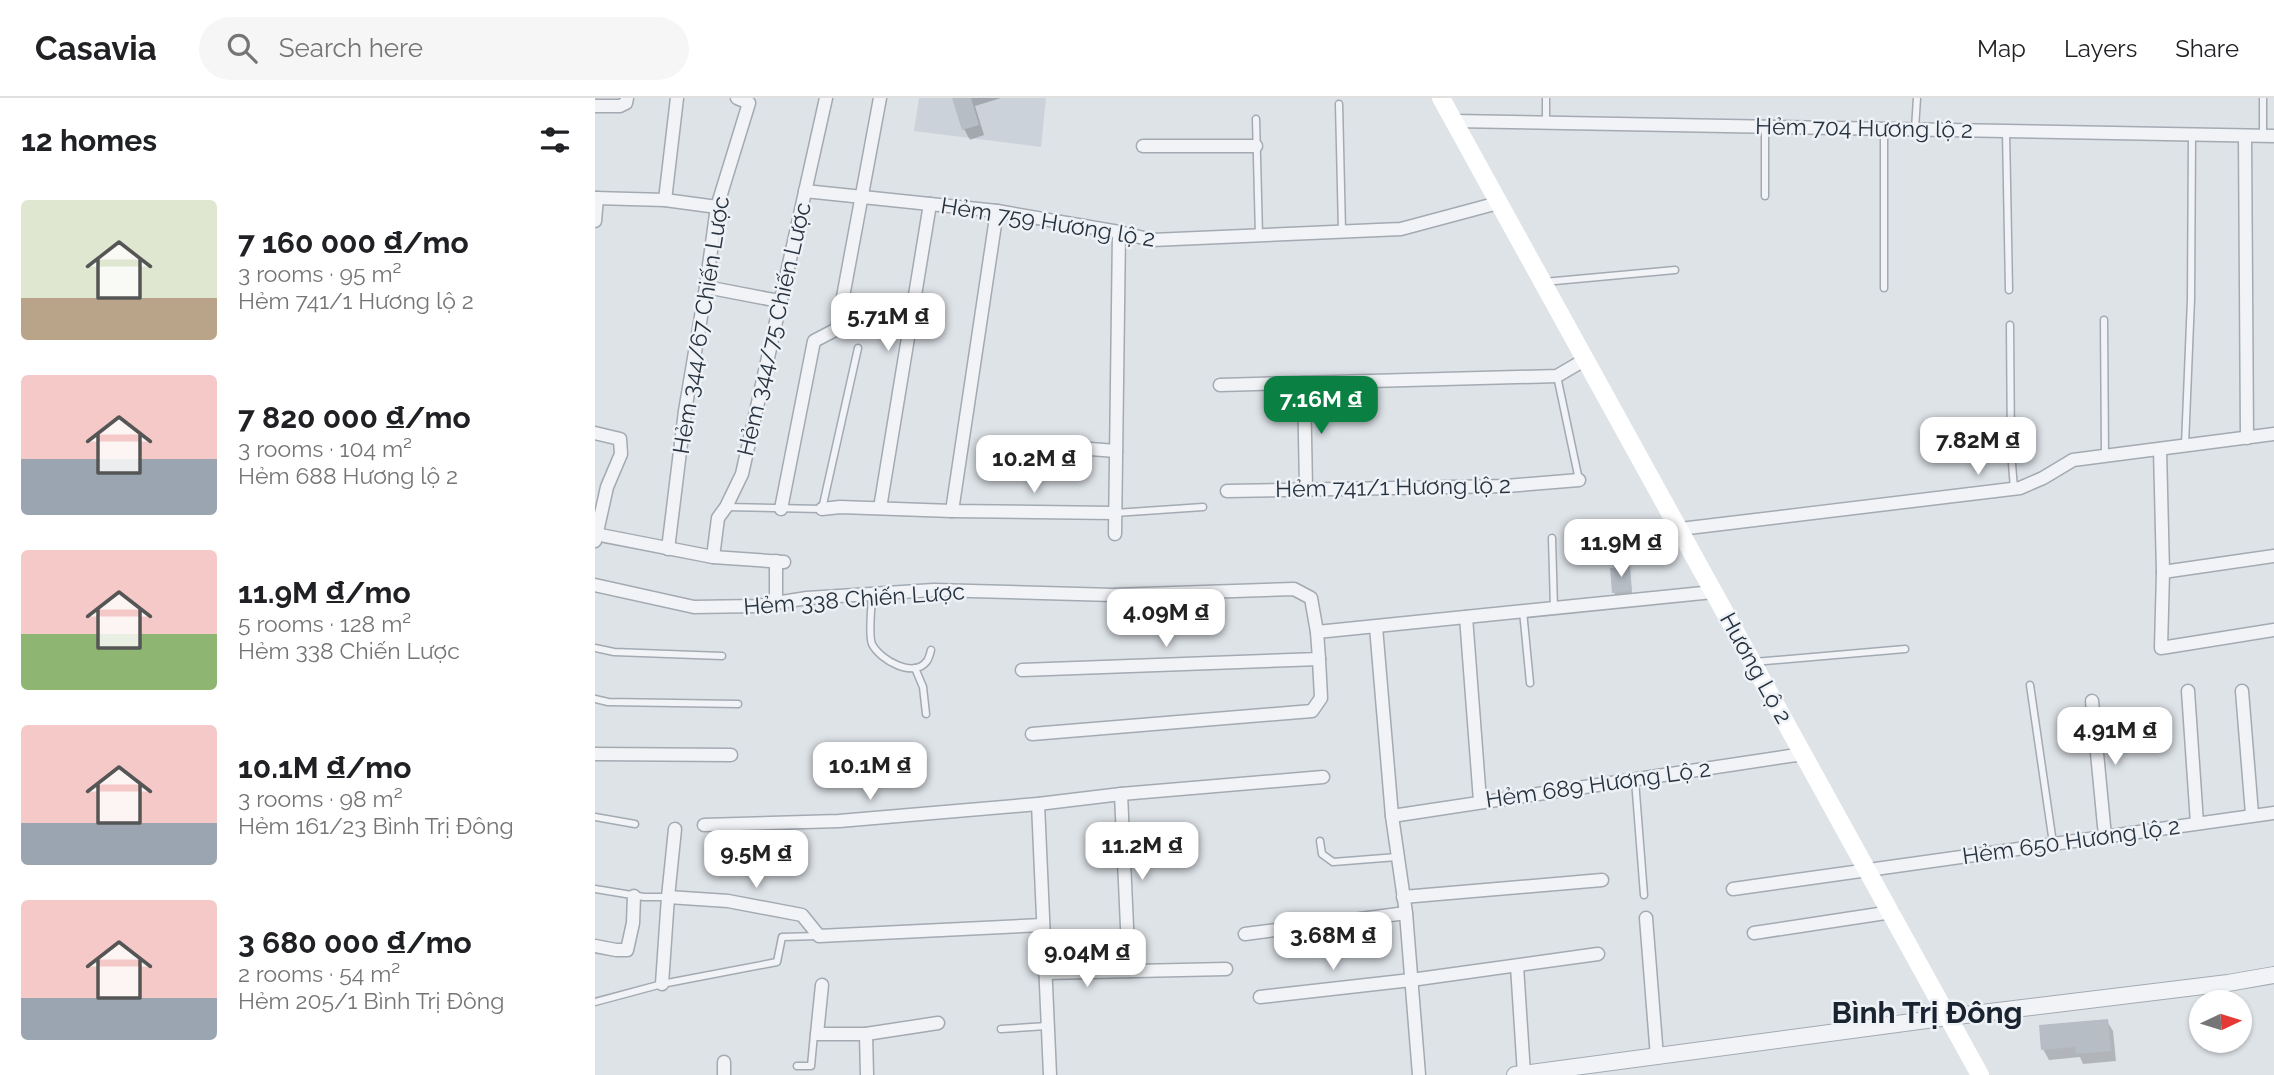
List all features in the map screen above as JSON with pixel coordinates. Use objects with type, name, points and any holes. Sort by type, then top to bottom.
[{"type":"main road","name":"Hương Lộ 2","points":[[1441,98],[1949,1017]]},
{"type":"main road","points":[[1949,1017],[1980,1075]]},
{"type":"street","points":[[595,106],[620,106],[626,103],[627,98]]},
{"type":"street","points":[[665,200],[677,98]]},
{"type":"street","name":"Hẻm 344/75 Chiến Lược","points":[[713,557],[718,518],[742,474],[826,98]]},
{"type":"street","points":[[781,509],[814,341],[837,329],[880,98]]},
{"type":"street","name":"Hẻm 344/67 Chiến Lược","points":[[668,549],[685,411],[717,207],[743,101]]},
{"type":"street","name":"Hẻm 704 Hương lộ 2","points":[[1454,121],[2268,136]]},
{"type":"street","points":[[2245,136],[2247,438]]},
{"type":"street","points":[[1143,146],[1257,146]]},
{"type":"street","name":"Hẻm 759 Hương lộ 2","points":[[805,191],[997,211],[1152,240],[1401,229],[1498,203]]},
{"type":"street","points":[[595,221],[596,198],[665,200],[717,207]]},
{"type":"street","points":[[880,508],[930,204]]},
{"type":"street","points":[[952,511],[997,211]]},
{"type":"street","points":[[1115,534],[1119,232]]},
{"type":"street","points":[[706,287],[779,300]]},
{"type":"street","points":[[1220,385],[1557,376],[1586,359]]},
{"type":"street","points":[[1304,383],[1306,489]]},
{"type":"street","points":[[595,433],[620,439],[621,454],[601,485],[596,537],[713,557],[780,562],[776,603]]},
{"type":"street","points":[[1679,530],[2014,489],[2043,478],[2073,460],[2274,434]]},
{"type":"street","points":[[1011,443],[1116,451]]},
{"type":"street","points":[[2160,449],[2163,572],[2161,648],[2274,630]]},
{"type":"street","name":"Hẻm 741/1 Hương lộ 2","points":[[1227,491],[1506,486],[1579,480]]},
{"type":"street","points":[[822,509],[840,506],[952,511],[1115,513]]},
{"type":"street","points":[[2163,572],[2274,556]]},
{"type":"street","name":"Hẻm 338 Chiến Lược","points":[[595,585],[694,607],[757,606],[807,597],[934,590],[1113,595],[1294,589],[1311,598],[1317,632]]},
{"type":"street","points":[[1032,734],[1312,710],[1321,698],[1317,632],[1713,592]]},
{"type":"street","points":[[1466,617],[1480,801]]},
{"type":"street","points":[[1376,627],[1392,816],[1406,913],[1419,1075]]},
{"type":"street","points":[[1022,670],[1319,659]]},
{"type":"street","points":[[2188,691],[2197,823]]},
{"type":"street","points":[[2242,691],[2252,814]]},
{"type":"street","points":[[2092,701],[2105,836]]},
{"type":"street","points":[[595,754],[731,755]]},
{"type":"street","name":"Hẻm 689 Hương Lộ 2","points":[[1392,816],[1803,754]]},
{"type":"street","points":[[704,825],[839,821],[1323,778]]},
{"type":"street","points":[[1121,794],[1129,971]]},
{"type":"street","points":[[1038,804],[1049,1075]]},
{"type":"street","name":"Hẻm 650 Hương lộ 2","points":[[1734,889],[2274,813]]},
{"type":"street","points":[[662,984],[675,829]]},
{"type":"street","points":[[1403,897],[1602,880]]},
{"type":"street","points":[[595,946],[627,950],[633,923],[634,895]]},
{"type":"street","points":[[668,897],[728,901],[802,915],[819,936],[1042,925]]},
{"type":"street","points":[[1755,933],[1892,912]]},
{"type":"street","points":[[1245,934],[1406,913]]},
{"type":"street","points":[[1646,918],[1657,1056]]},
{"type":"street","points":[[1260,997],[1411,980],[1598,954]]},
{"type":"street","points":[[1517,966],[1520,1074],[2215,985],[2274,975]]},
{"type":"street","points":[[1045,973],[1226,969]]},
{"type":"street","points":[[822,985],[817,1034],[866,1034],[938,1023]]},
{"type":"street","points":[[866,1034],[867,1075]]},
{"type":"lane","points":[[1546,98],[1546,122]]},
{"type":"lane","points":[[1915,130],[1917,98]]},
{"type":"lane","points":[[2263,98],[2268,136]]},
{"type":"lane","points":[[1339,104],[1342,232]]},
{"type":"lane","points":[[1256,119],[1259,236]]},
{"type":"lane","points":[[1765,127],[1765,196]]},
{"type":"lane","points":[[1884,129],[1884,288]]},
{"type":"lane","points":[[2006,131],[2009,290]]},
{"type":"lane","points":[[2185,446],[2191,299],[2192,135]]},
{"type":"lane","points":[[1542,282],[1675,270]]},
{"type":"lane","points":[[2104,320],[2105,455]]},
{"type":"lane","points":[[2010,325],[2014,489]]},
{"type":"lane","points":[[726,506],[822,509],[858,348]]},
{"type":"lane","name":"Hẻm 741/1 Hương lộ 2","points":[[1557,376],[1579,480]]},
{"type":"lane","points":[[1115,513],[1203,507]]},
{"type":"lane","points":[[1552,538],[1555,608]]},
{"type":"lane","points":[[872,594],[871,642],[884,658],[899,666],[915,668],[927,662],[931,650]]},
{"type":"lane","points":[[1523,611],[1530,683]]},
{"type":"lane","points":[[595,648],[614,652],[722,656]]},
{"type":"lane","points":[[1752,662],[1905,649]]},
{"type":"lane","points":[[915,668],[923,687],[926,714]]},
{"type":"lane","points":[[2030,685],[2053,844]]},
{"type":"lane","points":[[595,699],[608,702],[738,705]]},
{"type":"lane","points":[[1635,780],[1644,895]]},
{"type":"lane","points":[[595,817],[635,824]]},
{"type":"lane","points":[[1320,841],[1322,854],[1333,862],[1397,857]]},
{"type":"lane","points":[[595,889],[668,897]]},
{"type":"lane","points":[[595,1002],[662,984],[777,962],[782,937],[819,936]]},
{"type":"lane","points":[[1002,1029],[1047,1026]]},
{"type":"lane","points":[[797,1066],[811,1066],[813,1034],[817,1034]]},
{"type":"shaded area","points":[[919,98],[1046,98],[1041,147],[914,131]]},
{"type":"building","points":[[952,98],[971,98],[979,125],[962,130]]},
{"type":"building","points":[[1630,566],[1632,591],[1612,593],[1610,568]]},
{"type":"building","points":[[2108,1019],[2111,1051],[2076,1054],[2075,1047],[2041,1050],[2039,1025]]},
{"type":"district","name":"Bình Trị Đông","points":[[1927,1013]]}]
